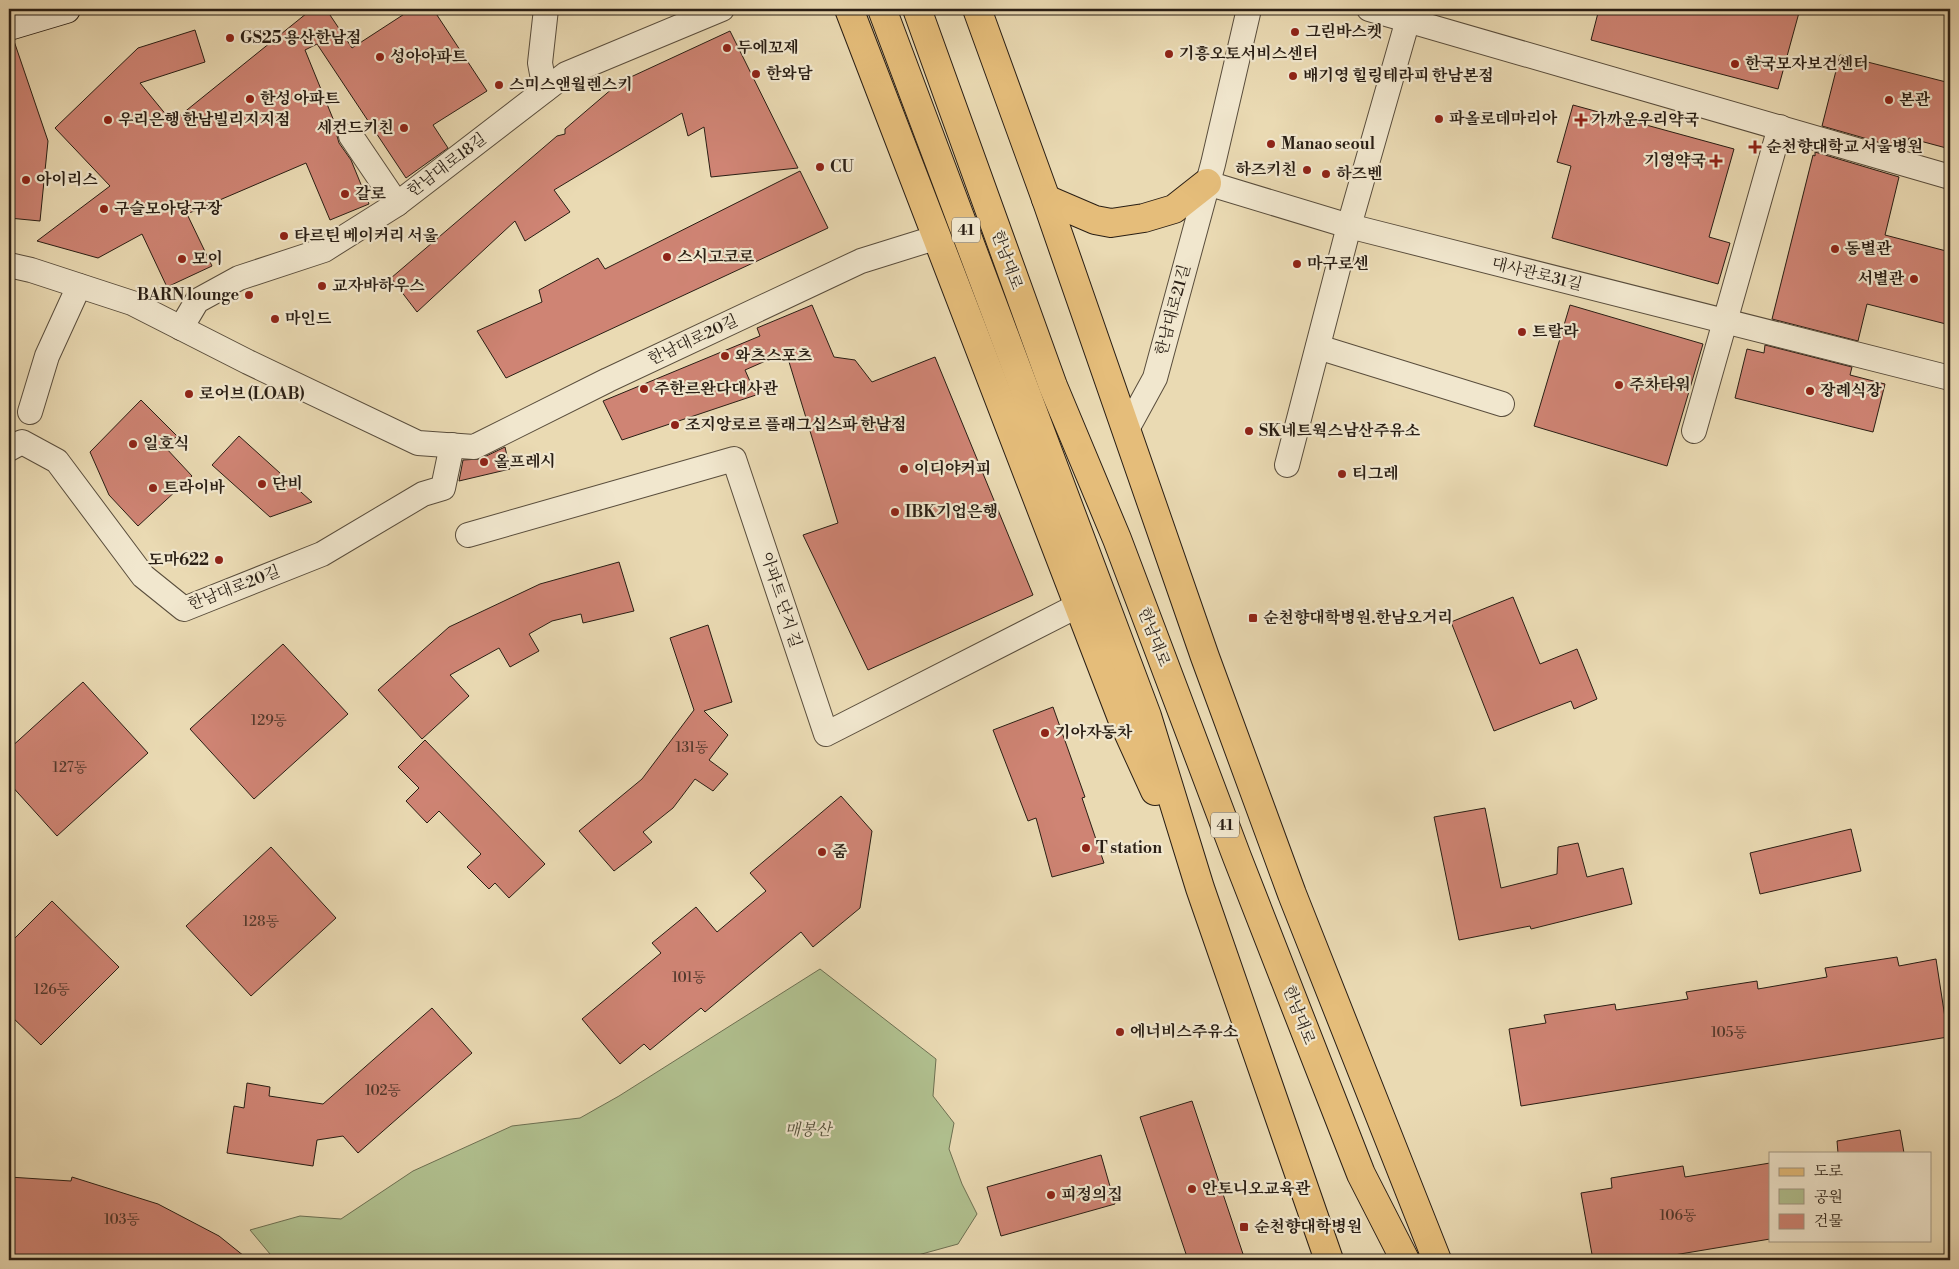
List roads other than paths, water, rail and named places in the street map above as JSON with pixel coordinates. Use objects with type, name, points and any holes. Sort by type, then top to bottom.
[{"type":"main road","points":[[9,26],[66,9]]},
{"type":"main road","points":[[849,9],[1122,721],[1200,888]]},
{"type":"main road","name":"한남대로","points":[[882,9],[904,63],[1147,716],[1200,888],[1329,1260]]},
{"type":"main road","name":"한남대로","points":[[917,9],[1053,386],[1117,539],[1237,857],[1361,1174],[1404,1260]]},
{"type":"main road","points":[[976,9],[1046,199],[1126,432],[1292,894],[1437,1260]]},
{"type":"main road","points":[[1046,199],[1095,220],[1111,223],[1144,218],[1174,209],[1207,183]]},
{"type":"street","points":[[545,90],[540,62],[546,9]]},
{"type":"street","name":"한남대로18길","points":[[180,328],[197,301],[239,278],[324,250],[397,204],[566,74],[722,9]]},
{"type":"street","name":"한남대로21길","points":[[1126,432],[1155,378],[1207,183],[1249,9]]},
{"type":"street","points":[[1368,9],[1410,15],[1950,177]]},
{"type":"street","points":[[1287,465],[1349,226],[1410,15]]},
{"type":"street","points":[[1694,431],[1780,127]]},
{"type":"street","points":[[351,136],[397,204]]},
{"type":"street","points":[[1207,183],[1349,226]]},
{"type":"street","name":"대사관로31길","points":[[1349,226],[1950,378]]},
{"type":"street","name":"한남대로20길","points":[[9,265],[31,270],[132,303],[248,362],[418,443],[474,447],[608,380],[861,262],[938,237]]},
{"type":"street","points":[[30,412],[46,356],[80,286]]},
{"type":"street","points":[[1318,347],[1502,404]]},
{"type":"street","name":"한남대로20길","points":[[9,449],[22,442],[58,461],[143,576],[184,609],[322,554],[423,494],[443,488],[452,445]]},
{"type":"street","name":"아파트 단지 길","points":[[468,535],[734,459],[826,734],[1079,605]]},
{"type":"place","name":"그린바스켓","points":[[1295,32]]},
{"type":"place","name":"GS25 용산한남점","points":[[230,38]]},
{"type":"place","name":"두에꼬제","points":[[727,48]]},
{"type":"place","name":"기흥오토서비스센터","points":[[1169,54]]},
{"type":"place","name":"성아아파트","points":[[380,57]]},
{"type":"place","name":"한국모자보건센터","points":[[1735,64]]},
{"type":"place","name":"한와담","points":[[756,74]]},
{"type":"place","name":"배기영 힐링테라피 한남본점","points":[[1293,76]]},
{"type":"place","name":"스미스앤월렌스키","points":[[499,85]]},
{"type":"place","name":"한성 아파트","points":[[250,99]]},
{"type":"place","name":"본관","points":[[1889,100]]},
{"type":"place","name":"파올로데마리아","points":[[1439,119]]},
{"type":"place","name":"우리은행 한남빌리지지점","points":[[108,120]]},
{"type":"place","name":"가까운우리약국","points":[[1581,120]]},
{"type":"place","name":"세컨드키친","points":[[404,128]]},
{"type":"place","name":"Manao seoul","points":[[1271,144]]},
{"type":"place","name":"순천향대학교 서울병원","points":[[1755,147]]},
{"type":"place","name":"기영약국","points":[[1716,161]]},
{"type":"place","name":"CU","points":[[820,167]]},
{"type":"place","name":"하즈키친","points":[[1307,170]]},
{"type":"place","name":"하즈벤","points":[[1326,174]]},
{"type":"place","name":"아이리스","points":[[26,180]]},
{"type":"place","name":"갈로","points":[[345,194]]},
{"type":"place","name":"구슬모아당구장","points":[[104,209]]},
{"type":"place","name":"타르틴 베이커리 서울","points":[[284,236]]},
{"type":"place","name":"동별관","points":[[1835,249]]},
{"type":"place","name":"스시고코로","points":[[667,257]]},
{"type":"place","name":"모이","points":[[182,259]]},
{"type":"place","name":"마구로센","points":[[1297,264]]},
{"type":"place","name":"서별관","points":[[1914,279]]},
{"type":"place","name":"교자바하우스","points":[[322,286]]},
{"type":"place","name":"BARN lounge","points":[[249,295]]},
{"type":"place","name":"마인드","points":[[275,319]]},
{"type":"place","name":"트랄라","points":[[1522,332]]},
{"type":"place","name":"와츠스포츠","points":[[725,356]]},
{"type":"place","name":"주차타워","points":[[1619,385]]},
{"type":"place","name":"주한르완다대사관","points":[[644,389]]},
{"type":"place","name":"장례식장","points":[[1810,391]]},
{"type":"place","name":"로어브 (LOAB)","points":[[189,394]]},
{"type":"place","name":"조지앙로르 플래그십스파 한남점","points":[[675,425]]},
{"type":"place","name":"SK네트웍스남산주유소","points":[[1249,431]]},
{"type":"place","name":"일호식","points":[[133,444]]},
{"type":"place","name":"올프레시","points":[[484,462]]},
{"type":"place","name":"이디야커피","points":[[904,469]]},
{"type":"place","name":"티그레","points":[[1342,474]]},
{"type":"place","name":"단비","points":[[262,484]]},
{"type":"place","name":"트라이바","points":[[153,488]]},
{"type":"place","name":"IBK기업은행","points":[[895,512]]},
{"type":"place","name":"도마622","points":[[219,560]]},
{"type":"place","name":"순천향대학병원.한남오거리","points":[[1253,618]]},
{"type":"place","name":"기아자동차","points":[[1045,733]]},
{"type":"place","name":"T station","points":[[1086,848]]},
{"type":"place","name":"줌","points":[[822,852]]},
{"type":"place","name":"에너비스주유소","points":[[1120,1032]]},
{"type":"place","name":"안토니오교육관","points":[[1192,1189]]},
{"type":"place","name":"피정의집","points":[[1051,1195]]},
{"type":"place","name":"순천향대학병원","points":[[1244,1227]]},
{"type":"park label","name":"매봉산","points":[[808,1130]]}]
